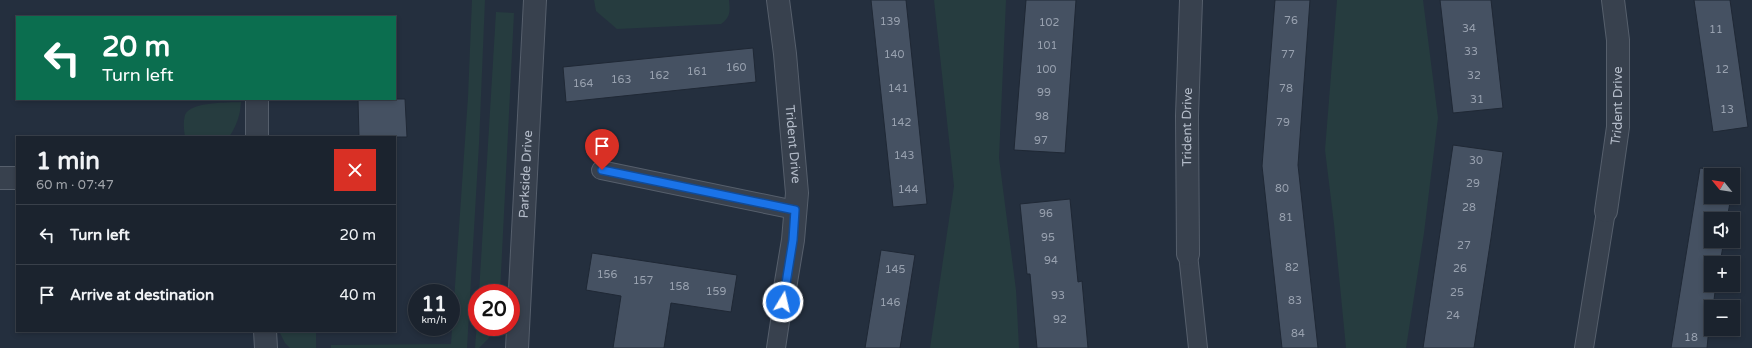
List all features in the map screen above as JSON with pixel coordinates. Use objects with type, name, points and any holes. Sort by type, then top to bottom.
[{"type":"street","name":"Parkside Drive","points":[[517,348],[535,0]]},
{"type":"street","name":"Trident Drive","points":[[778,0],[792,125],[797,193],[785,288]]},
{"type":"street","name":"Trident Drive","points":[[1188,254],[1186,116],[1191,0]]},
{"type":"street","name":"Trident Drive","points":[[1606,211],[1618,127],[1618,40],[1612,0]]},
{"type":"street","points":[[257,100],[257,136]]},
{"type":"street","points":[[0,178],[16,178]]},
{"type":"street","points":[[265,332],[266,348]]},
{"type":"lane","points":[[602,170],[795,210]]},
{"type":"lane","points":[[1584,348],[1606,211]]},
{"type":"lane","points":[[1188,254],[1198,348]]},
{"type":"lane","points":[[776,348],[785,288]]},
{"type":"green space","points":[[472,0],[485,0],[479,144],[471,284],[468,284],[467,348],[331,348],[331,345],[451,344],[452,336],[460,336],[460,284],[455,284],[468,97]]},
{"type":"green space","points":[[594,0],[729,0],[730,11],[727,19],[721,24],[617,29],[596,11]]},
{"type":"green space","points":[[934,0],[1006,0],[999,158],[1016,290],[1019,348],[930,348],[954,186]]},
{"type":"green space","points":[[1337,0],[1423,0],[1438,118],[1424,233],[1406,348],[1346,348],[1325,150]]},
{"type":"green space","points":[[496,12],[514,13],[500,284],[480,284]]},
{"type":"green space","points":[[241,102],[238,120],[230,136],[185,136],[185,115],[194,107],[210,104]]},
{"type":"green space","points":[[280,332],[316,332],[316,348],[290,348],[285,343]]},
{"type":"green space","points":[[476,336],[490,336],[479,348],[475,348]]},
{"type":"building","points":[[871,0],[906,0],[927,204],[893,207]]},
{"type":"building","points":[[1026,0],[1076,0],[1065,153],[1014,150]]},
{"type":"building","points":[[1275,0],[1310,0],[1298,165],[1318,348],[1282,348],[1262,166]]},
{"type":"building","points":[[1440,0],[1491,0],[1503,108],[1453,113]]},
{"type":"building","points":[[1694,0],[1730,0],[1748,127],[1713,132]]},
{"type":"building","points":[[753,48],[756,82],[566,102],[563,67]]},
{"type":"building","points":[[405,99],[407,137],[359,136],[358,100]]},
{"type":"building","points":[[1453,145],[1503,152],[1491,238],[1474,348],[1423,348]]},
{"type":"building","points":[[1700,168],[1704,169],[1704,204],[1730,204],[1728,212],[1704,212],[1704,248],[1723,248],[1721,256],[1704,256],[1704,292],[1715,292],[1714,300],[1704,300],[1704,336],[1708,336],[1707,348],[1671,348]]},
{"type":"building","points":[[1070,199],[1078,282],[1082,281],[1088,348],[1037,348],[1030,274],[1027,274],[1020,204]]},
{"type":"building","points":[[881,250],[915,255],[900,348],[865,348]]},
{"type":"building","points":[[592,253],[737,275],[731,312],[671,303],[664,348],[613,348],[621,296],[586,290]]},
{"type":"route","points":[[602,170],[795,210],[793,240],[783,302]]}]
